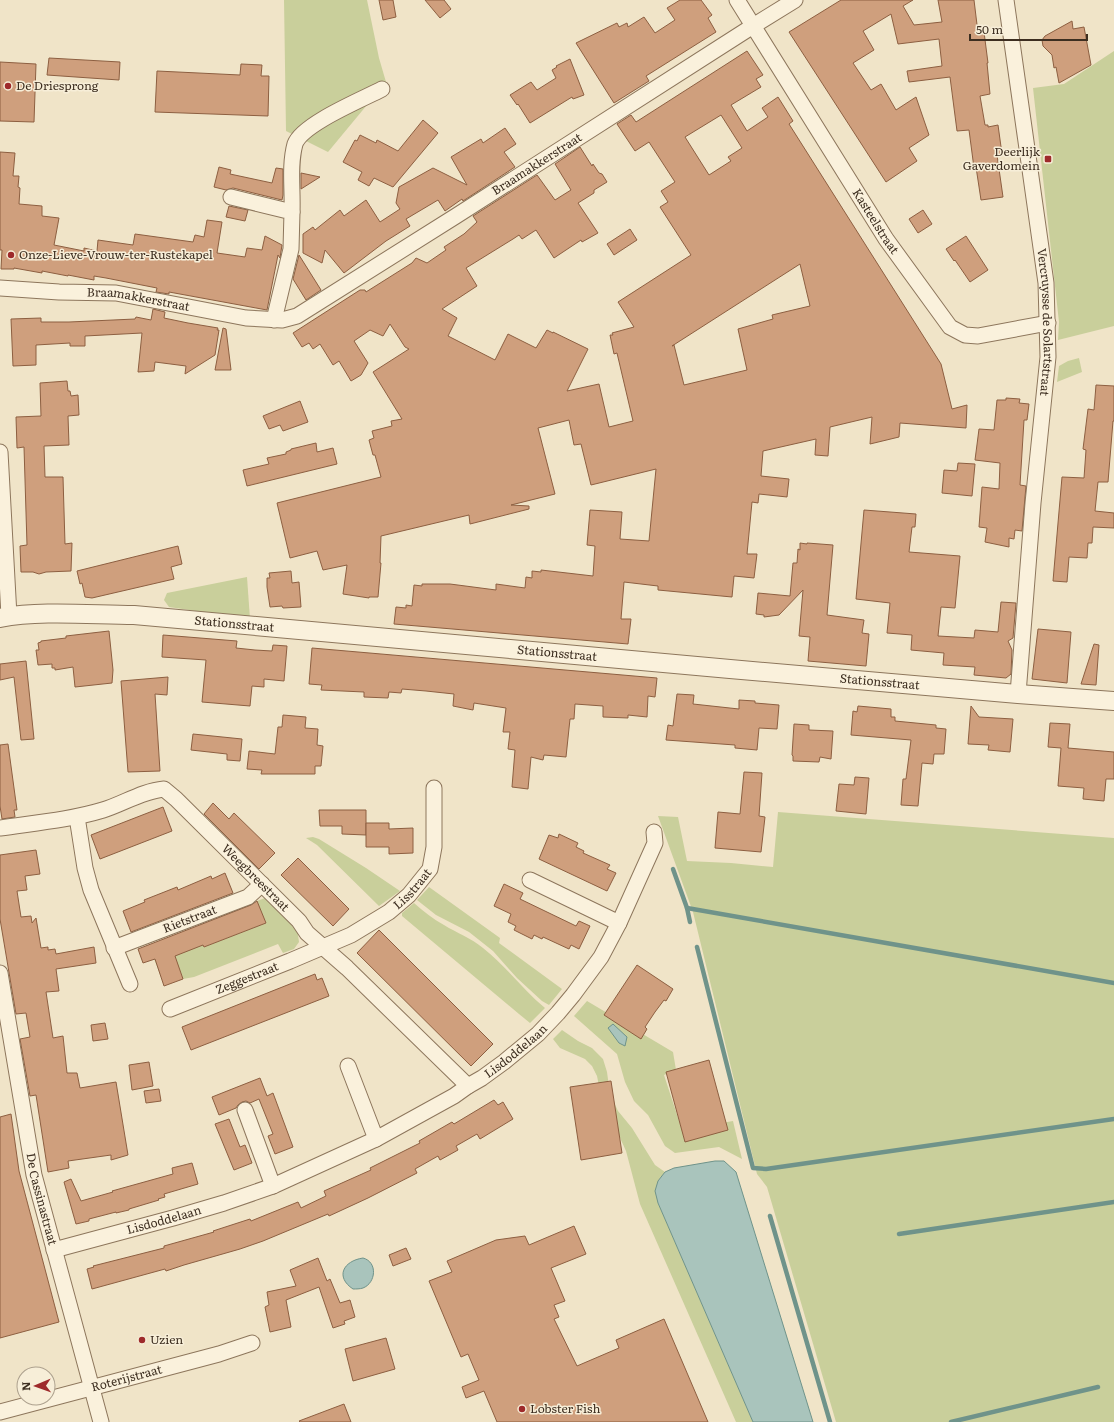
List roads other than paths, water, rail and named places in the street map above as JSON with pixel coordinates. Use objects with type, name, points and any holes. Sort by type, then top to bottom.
[{"type":"street","name":"Kasteelstraat","points":[[736,0],[886,239],[950,327],[965,335],[978,336],[1048,323]]},
{"type":"street","name":"Braamakkerstraat","points":[[0,288],[59,292],[116,293],[246,318],[282,320],[297,316],[795,0]]},
{"type":"street","name":"Vercruysse de Solartstraat","points":[[1006,0],[1046,283],[1048,323],[1048,358],[1033,503],[1018,694]]},
{"type":"street","points":[[274,320],[291,248],[292,166],[296,143],[307,130],[328,116],[382,89]]},
{"type":"street","points":[[231,197],[292,212]]},
{"type":"street","points":[[0,452],[4,617]]},
{"type":"street","name":"Stationsstraat","points":[[4,617],[48,614],[134,616],[1018,694],[1114,701]]},
{"type":"street","name":"Lisstraat","points":[[324,948],[351,935],[389,912],[409,895],[430,869],[434,847],[434,788]]},
{"type":"street","name":"Weegbreestraat","points":[[0,828],[78,817],[104,810],[152,790],[164,789],[176,799],[299,921],[307,933],[352,973],[468,1086]]},
{"type":"street","points":[[78,817],[85,868],[91,890],[130,984]]},
{"type":"street","name":"Lisdoddelaan","points":[[54,1250],[209,1208],[273,1186],[376,1139],[454,1096],[482,1078],[538,1034],[558,1013],[601,957],[655,843],[654,832]]},
{"type":"street","points":[[530,880],[618,923]]},
{"type":"street","name":"Rietstraat","points":[[114,948],[248,897],[262,884]]},
{"type":"street","name":"Zeggestraat","points":[[170,1009],[324,948]]},
{"type":"street","name":"De Cassinastraat","points":[[1,979],[34,1175],[101,1422]]},
{"type":"street","points":[[348,1066],[376,1139]]},
{"type":"street","points":[[245,1110],[273,1186]]},
{"type":"street","name":"Roterijstraat","points":[[0,1412],[220,1354],[252,1343]]},
{"type":"water","points":[[613,1024],[627,1037],[625,1046],[619,1043],[608,1028]]},
{"type":"water","points":[[715,1161],[724,1161],[736,1172],[813,1422],[753,1422],[658,1203],[655,1191],[658,1181],[665,1172],[674,1168]]},
{"type":"water","points":[[363,1258],[368,1260],[371,1264],[374,1273],[373,1277],[371,1282],[362,1288],[353,1289],[344,1280],[344,1270],[350,1262]]},
{"type":"waterway","points":[[673,869],[687,908],[690,922]]},
{"type":"waterway","points":[[687,908],[1114,983]]},
{"type":"waterway","points":[[697,947],[753,1168],[766,1169],[1114,1119]]},
{"type":"waterway","points":[[899,1234],[1114,1202]]},
{"type":"waterway","points":[[770,1216],[830,1422]]},
{"type":"waterway","points":[[951,1422],[1098,1387]]},
{"type":"place","name":"De Driesprong","points":[[8,86]]},
{"type":"place","name":"Deerlijk Gaverdomein","points":[[1048,159]]},
{"type":"place","name":"Onze-Lieve-Vrouw-ter-Rustekapel","points":[[11,255]]},
{"type":"place","name":"Uzien","points":[[142,1340]]},
{"type":"place","name":"Lobster Fish","points":[[522,1409]]}]
